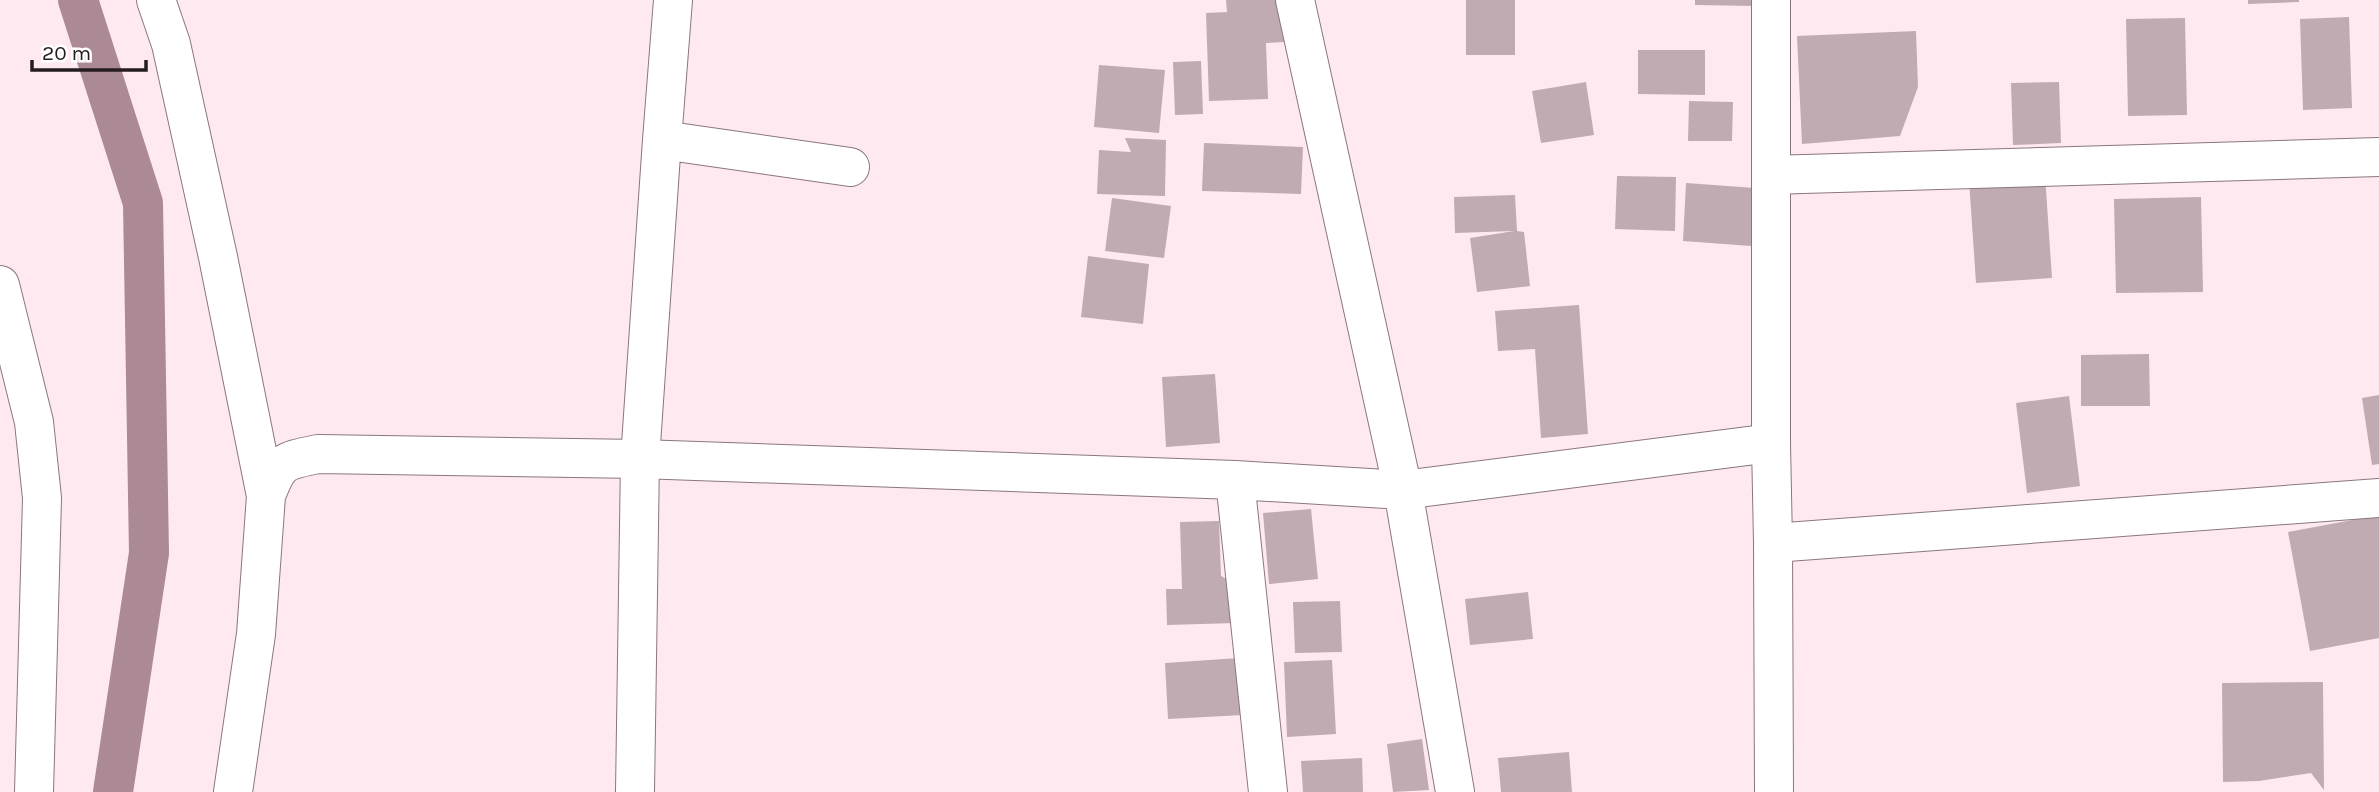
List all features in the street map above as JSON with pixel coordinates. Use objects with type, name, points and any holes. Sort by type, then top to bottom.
[{"type":"street","points":[[156,0],[182,97],[266,496]]},
{"type":"street","points":[[635,792],[640,459],[673,0]]},
{"type":"street","points":[[1295,0],[1403,490],[1455,792]]},
{"type":"street","points":[[1771,0],[1774,792]]},
{"type":"street","points":[[662,141],[850,167]]},
{"type":"street","points":[[1771,175],[2379,157]]},
{"type":"street","points":[[0,285],[34,422],[42,498],[34,792]]},
{"type":"street","points":[[233,792],[256,634],[266,496],[275,470],[286,460],[318,454],[640,459],[1235,480],[1403,490],[1771,443]]},
{"type":"street","points":[[1235,480],[1268,792]]},
{"type":"street","points":[[1773,543],[2379,498]]},
{"type":"building","points":[[1226,0],[1283,0],[1285,42],[1266,43],[1268,99],[1209,101],[1206,13],[1227,12]]},
{"type":"building","points":[[1466,0],[1515,0],[1515,55],[1466,55]]},
{"type":"building","points":[[1695,0],[1756,0],[1756,6],[1695,5]]},
{"type":"building","points":[[2248,0],[2299,0],[2299,2],[2248,4]]},
{"type":"building","points":[[2349,17],[2352,108],[2303,110],[2300,19]]},
{"type":"building","points":[[2185,18],[2187,115],[2128,116],[2126,19]]},
{"type":"building","points":[[1916,31],[1918,87],[1900,136],[1802,144],[1797,36]]},
{"type":"building","points":[[1638,50],[1705,50],[1705,95],[1638,94]]},
{"type":"building","points":[[1201,61],[1203,114],[1175,115],[1173,62]]},
{"type":"building","points":[[1099,65],[1165,70],[1159,133],[1094,127]]},
{"type":"building","points":[[1586,82],[1594,135],[1541,143],[1532,91]]},
{"type":"building","points":[[2059,82],[2061,143],[2013,145],[2011,83]]},
{"type":"building","points":[[1689,101],[1733,102],[1732,141],[1688,141]]},
{"type":"building","points":[[1125,138],[1166,140],[1165,196],[1097,194],[1099,150],[1131,152]]},
{"type":"building","points":[[1204,143],[1303,147],[1301,194],[1202,191]]},
{"type":"building","points":[[2045,175],[2052,278],[1976,283],[1969,180]]},
{"type":"building","points":[[1617,176],[1676,177],[1675,231],[1615,229]]},
{"type":"building","points":[[1686,183],[1755,188],[1751,246],[1683,241]]},
{"type":"building","points":[[1515,195],[1517,231],[1524,232],[1530,286],[1477,292],[1470,238],[1514,231],[1455,233],[1454,197]]},
{"type":"building","points":[[2201,197],[2203,292],[2116,293],[2114,199]]},
{"type":"building","points":[[1112,198],[1171,206],[1164,258],[1105,251]]},
{"type":"building","points":[[1088,256],[1149,264],[1143,324],[1081,317]]},
{"type":"building","points":[[1579,305],[1588,434],[1541,438],[1535,349],[1498,351],[1495,311]]},
{"type":"building","points":[[2149,354],[2150,406],[2081,406],[2081,355]]},
{"type":"building","points":[[1215,374],[1220,443],[1166,447],[1162,377]]},
{"type":"building","points":[[2379,395],[2379,464],[2372,465],[2362,398]]},
{"type":"building","points":[[2069,396],[2080,486],[2027,493],[2016,403]]},
{"type":"building","points":[[1311,509],[1318,579],[1269,584],[1263,513]]},
{"type":"building","points":[[2379,515],[2379,638],[2310,651],[2288,532]]},
{"type":"building","points":[[1219,521],[1221,576],[1234,583],[1236,623],[1167,625],[1166,589],[1182,589],[1180,522]]},
{"type":"building","points":[[1528,592],[1533,639],[1470,645],[1465,599]]},
{"type":"building","points":[[1340,601],[1342,652],[1295,653],[1293,602]]},
{"type":"building","points":[[1239,658],[1243,715],[1168,719],[1165,663]]},
{"type":"building","points":[[1332,660],[1336,734],[1287,737],[1284,662]]},
{"type":"building","points":[[2323,682],[2324,790],[2311,773],[2259,781],[2223,782],[2222,683]]},
{"type":"building","points":[[1422,739],[1429,790],[1393,792],[1387,744]]},
{"type":"building","points":[[1569,752],[1572,792],[1501,792],[1498,758]]},
{"type":"building","points":[[1362,758],[1363,792],[1303,792],[1301,761]]},
{"type":"waterway","points":[[78,0],[143,203],[149,553],[113,792]]}]
